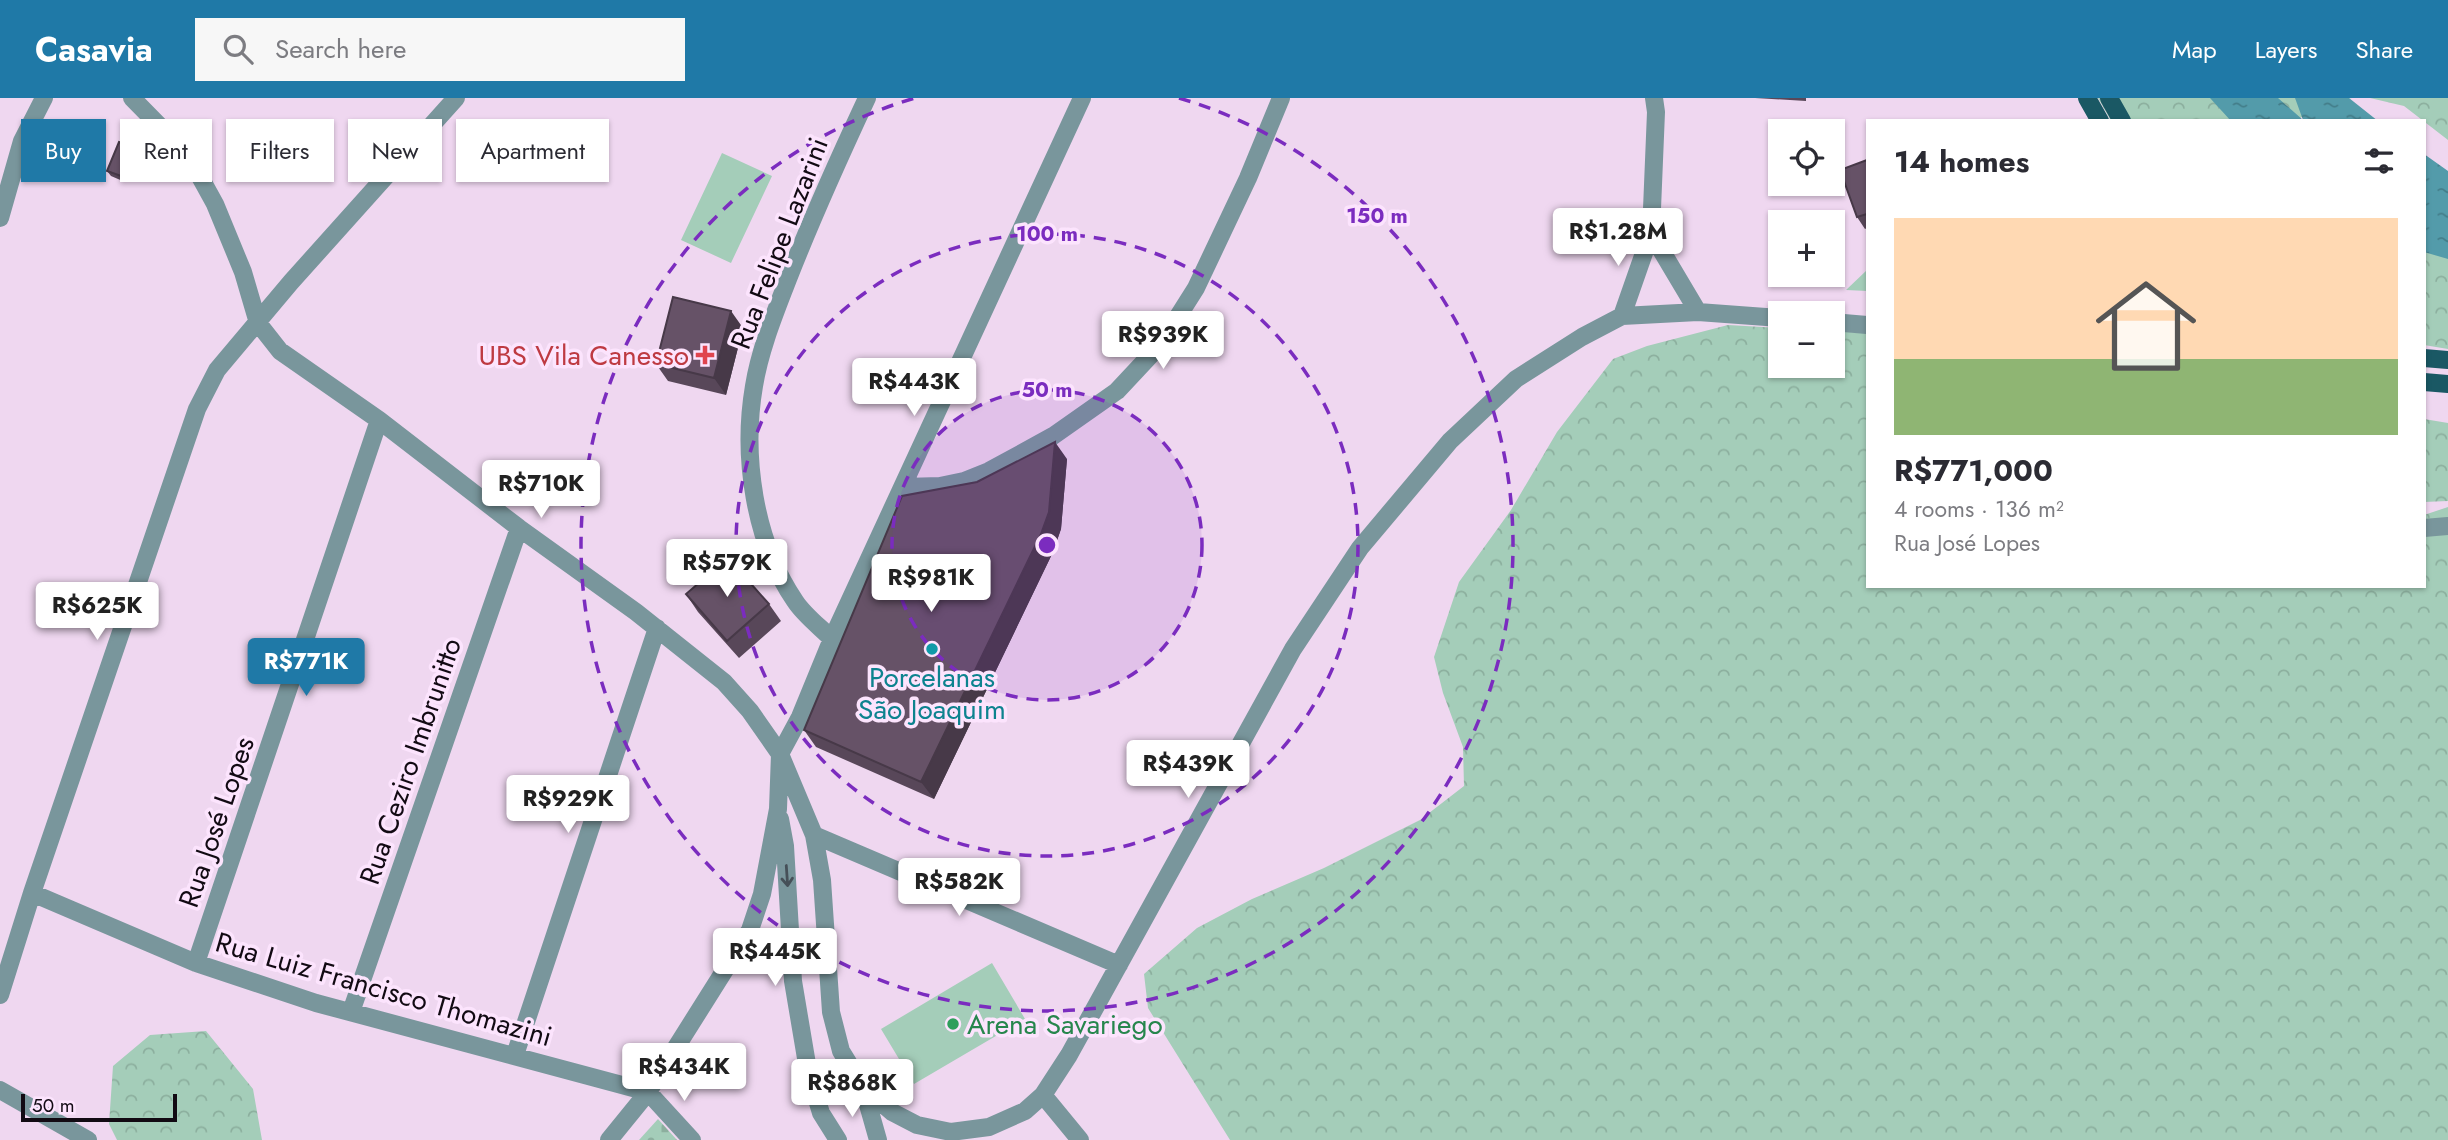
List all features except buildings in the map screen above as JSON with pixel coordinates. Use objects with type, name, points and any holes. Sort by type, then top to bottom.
[{"type":"main road","points":[[2087,98],[2099,119]]},
{"type":"main road","points":[[2109,98],[2121,119]]},
{"type":"main road","points":[[2426,358],[2448,360]]},
{"type":"main road","points":[[2426,382],[2448,384]]},
{"type":"street","points":[[0,218],[22,141],[44,98]]},
{"type":"street","points":[[132,98],[188,155],[215,204],[243,272],[258,323],[280,351],[379,420],[519,528],[657,628],[724,682],[750,710],[780,754],[814,835],[822,880],[831,1012],[841,1051],[863,1087],[878,1140]]},
{"type":"street","points":[[0,995],[32,893],[197,409],[217,370],[291,282],[456,98]]},
{"type":"street","name":"Rua Felipe Lazarini","points":[[832,639],[795,602],[773,560],[756,505],[749,454],[754,385],[772,322],[818,204],[867,98]]},
{"type":"street","points":[[609,1140],[648,1092],[750,930],[762,894],[778,809],[780,754],[800,718],[832,639],[1082,98]]},
{"type":"street","points":[[904,487],[964,481],[989,471],[1053,436],[1117,391],[1160,345],[1196,288],[1248,178],[1281,98]]},
{"type":"street","points":[[1622,316],[1651,233],[1656,112],[1654,98]]},
{"type":"street","points":[[1651,233],[1698,312]]},
{"type":"street","points":[[863,1087],[914,1133],[989,1127],[1025,1111],[1042,1095],[1069,1055],[1293,649],[1360,548],[1450,441],[1516,379],[1582,337],[1622,316],[1698,312],[1768,317]]},
{"type":"street","points":[[1845,323],[1866,324]]},
{"type":"street","name":"Rua José Lopes","points":[[196,963],[379,420]]},
{"type":"street","points":[[2426,528],[2448,526]]},
{"type":"street","name":"Rua Ceziro Imbrunitto","points":[[351,1012],[519,528]]},
{"type":"street","points":[[515,1055],[657,628]]},
{"type":"street","points":[[778,809],[785,846],[793,981],[808,1070],[821,1113],[838,1140]]},
{"type":"street","points":[[814,835],[1119,965]]},
{"type":"street","name":"Rua Luiz Francisco Thomazini","points":[[32,893],[196,963],[351,1012],[648,1092]]},
{"type":"street","points":[[0,1090],[88,1140]]},
{"type":"street","points":[[648,1092],[692,1140]]},
{"type":"street","points":[[1042,1095],[1080,1140]]},
{"type":"green space","points":[[2098,98],[2352,98],[2329,103],[2300,119],[2110,119]]},
{"type":"green space","points":[[2370,98],[2448,98],[2448,140],[2426,123],[2426,119],[2421,119],[2404,106]]},
{"type":"green space","points":[[722,153],[772,176],[731,263],[681,240]]},
{"type":"green space","points":[[2426,248],[2448,254],[2448,349],[2426,345]]},
{"type":"green space","points":[[1866,271],[1866,291],[1846,290]]},
{"type":"green space","points":[[1728,325],[1768,327],[1768,378],[1845,378],[1845,332],[1866,333],[1866,588],[2426,588],[2426,514],[2448,507],[2448,1140],[1230,1140],[1148,1008],[1144,974],[1197,928],[1252,899],[1324,868],[1420,820],[1464,786],[1463,747],[1443,693],[1434,657],[1459,582],[1511,510],[1557,432],[1613,359],[1647,346]]},
{"type":"green space","points":[[2426,419],[2448,423],[2448,501],[2426,502]]},
{"type":"green space","name":"Arena Savariego","points":[[992,963],[1025,1019],[914,1084],[881,1029]]},
{"type":"green space","points":[[206,1031],[253,1089],[262,1140],[117,1140],[109,1124],[113,1066],[150,1035]]},
{"type":"green space","points":[[658,1119],[677,1140],[639,1140]]},
{"type":"water","points":[[2210,98],[2278,98],[2302,119],[2229,119]]},
{"type":"water","points":[[2295,98],[2349,98],[2375,119],[2303,119]]},
{"type":"water","points":[[2426,155],[2448,171],[2448,259],[2426,253]]},
{"type":"place","name":"UBS Vila Canesso","points":[[705,355]]},
{"type":"place","name":"Porcelanas São Joaquim","points":[[932,649]]},
{"type":"place","name":"Arena Savariego","points":[[953,1024]]}]
